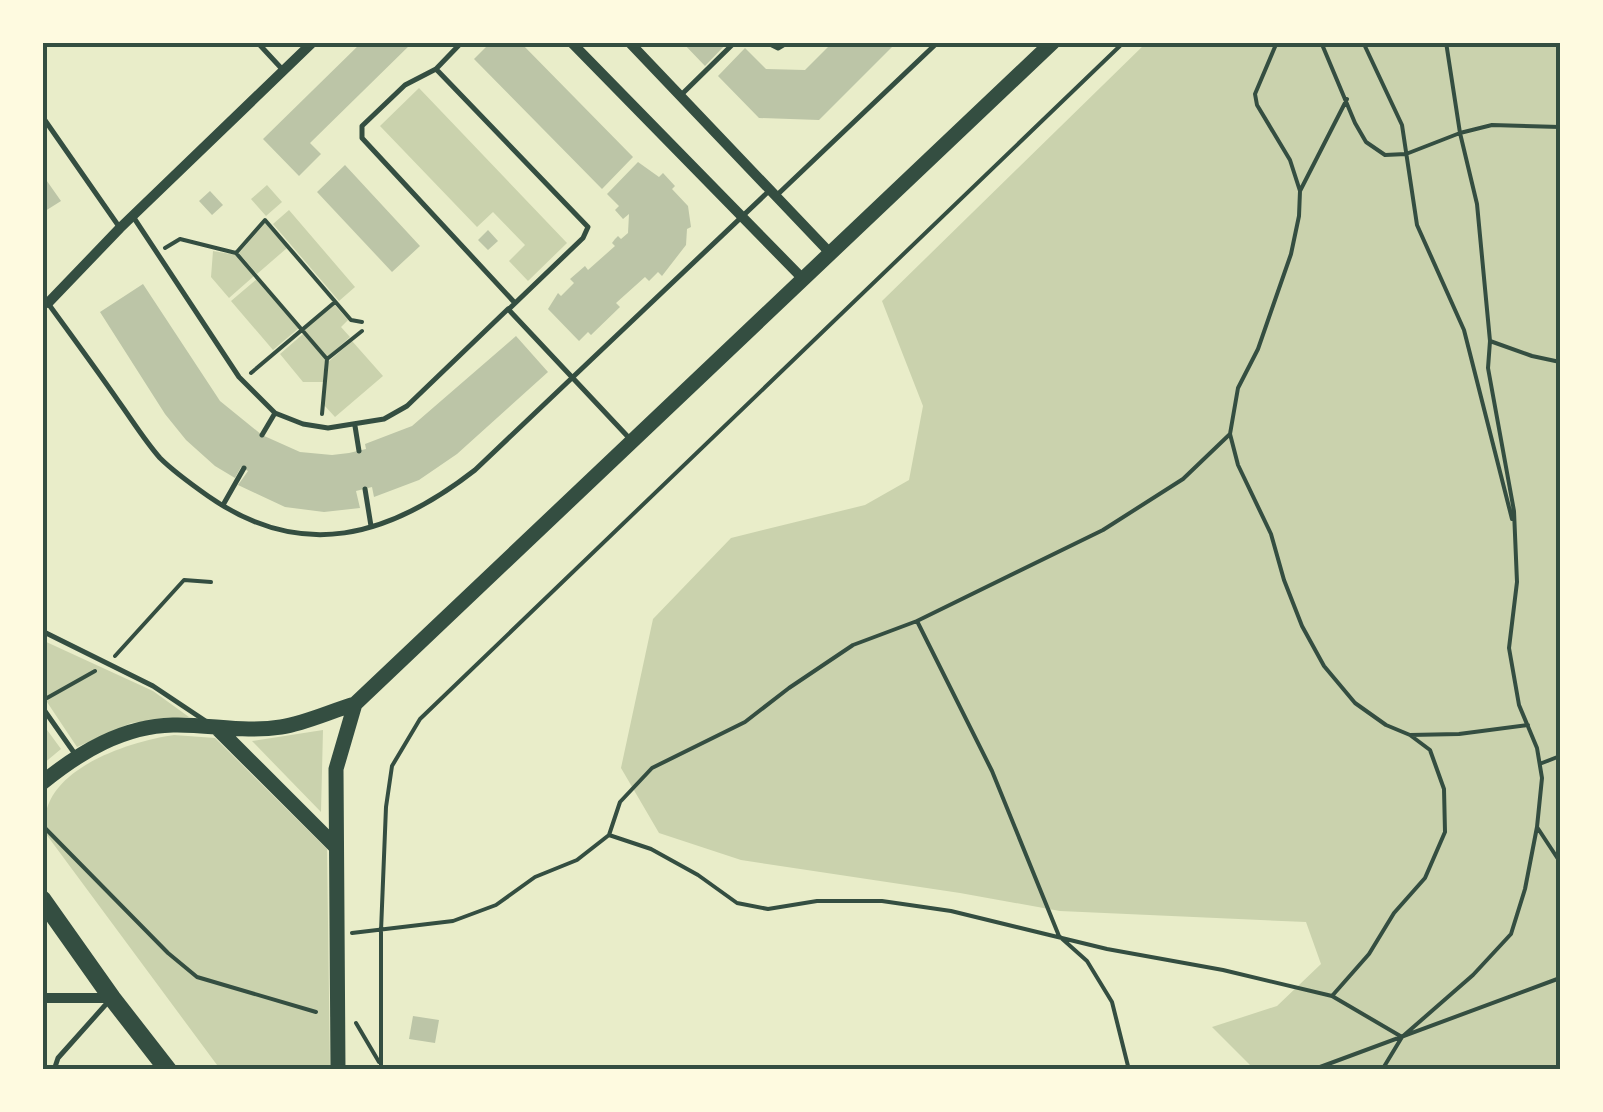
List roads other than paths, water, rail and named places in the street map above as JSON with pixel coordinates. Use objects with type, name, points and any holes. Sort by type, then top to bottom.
[{"type":"highway","points":[[42,899],[168,1070]]},
{"type":"main road","points":[[42,783],[76,755],[134,730],[174,725],[218,730],[281,727],[355,704],[1053,42]]},
{"type":"main road","points":[[338,1070],[336,769],[355,704]]},
{"type":"main road","points":[[218,730],[335,846]]},
{"type":"street","points":[[45,299],[313,42]]},
{"type":"street","points":[[571,42],[804,280]]},
{"type":"street","points":[[629,42],[831,254]]},
{"type":"street","points":[[42,998],[112,998]]},
{"type":"lane","points":[[257,42],[284,70]]},
{"type":"lane","points":[[462,42],[436,68],[404,85],[362,126],[362,138],[515,303]]},
{"type":"lane","points":[[680,96],[736,42]]},
{"type":"lane","points":[[766,42],[778,48],[788,42]]},
{"type":"lane","points":[[45,299],[160,458],[222,506],[274,530],[310,537],[356,532],[439,498],[475,470],[742,217],[938,42]]},
{"type":"lane","points":[[132,216],[243,381],[275,412],[321,427],[355,426],[384,419],[406,406],[584,238],[588,226],[436,68]]},
{"type":"lane","points":[[42,116],[120,228]]},
{"type":"lane","points":[[508,309],[633,441]]},
{"type":"lane","points":[[262,435],[275,412]]},
{"type":"lane","points":[[355,426],[359,451]]},
{"type":"lane","points":[[222,506],[244,468]]},
{"type":"lane","points":[[365,488],[371,526]]},
{"type":"lane","points":[[42,632],[152,686],[218,730]]},
{"type":"lane","points":[[42,704],[76,755]]},
{"type":"lane","points":[[54,1070],[58,1058],[112,998]]}]
